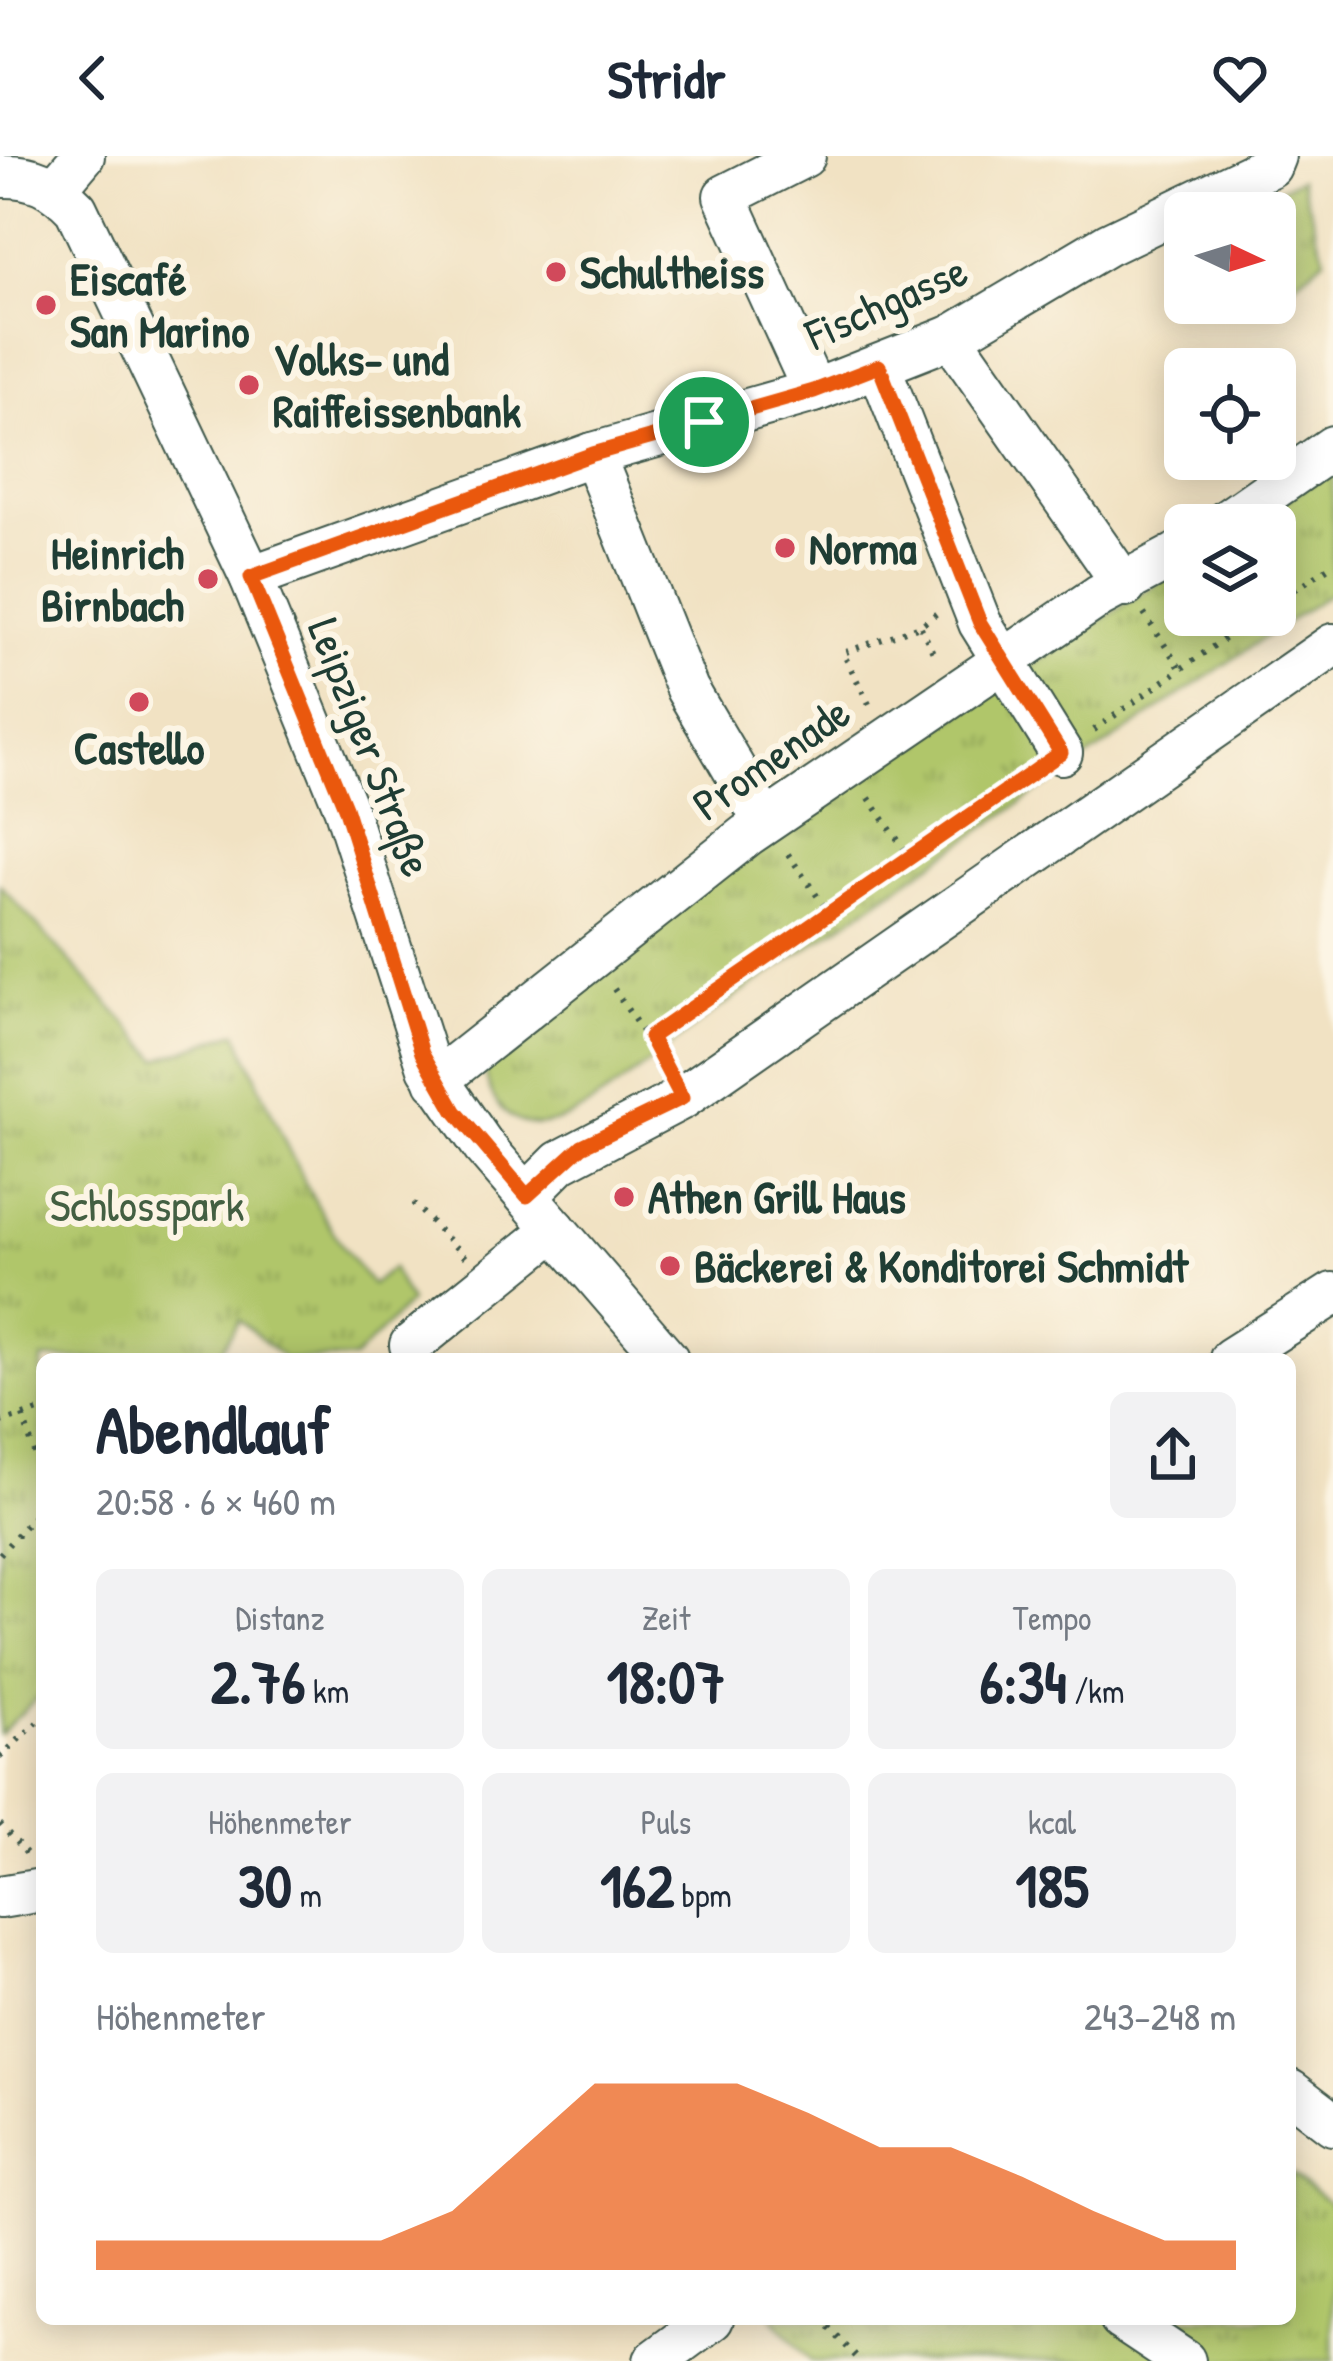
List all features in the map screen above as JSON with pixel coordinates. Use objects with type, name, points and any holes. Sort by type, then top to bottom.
[{"type":"street","points":[[804,156],[725,196],[814,391]]},
{"type":"street","name":"Fischgasse","points":[[251,577],[593,454],[814,391],[951,337],[1108,244],[1272,161]]},
{"type":"street","name":"Leipziger Straße","points":[[0,176],[36,178],[70,172],[76,209],[183,394],[196,469],[251,577],[345,807],[422,1053],[436,1082],[662,1353]]},
{"type":"street","points":[[951,337],[1125,586]]},
{"type":"street","points":[[879,366],[966,592],[1000,662],[1061,753]]},
{"type":"street","points":[[1251,504],[1333,447]]},
{"type":"street","points":[[593,454],[687,689],[765,822]]},
{"type":"street","name":"Promenade","points":[[436,1082],[765,822],[1099,596],[1164,563]]},
{"type":"street","points":[[527,1196],[582,1146],[682,1098],[1333,645]]},
{"type":"street","points":[[411,1345],[555,1229]]},
{"type":"street","points":[[1241,1353],[1333,1294]]},
{"type":"street","points":[[0,1897],[36,1891]]},
{"type":"street","points":[[1296,2096],[1333,2124]]},
{"type":"street","points":[[655,2361],[704,2325]]},
{"type":"street","points":[[1130,2325],[1184,2361]]},
{"type":"path","points":[[1296,590],[1333,564]]},
{"type":"path","points":[[1125,586],[1180,669]]},
{"type":"path","points":[[888,739],[843,653],[920,626],[949,604]]},
{"type":"path","points":[[650,1037],[1228,636]]},
{"type":"path","points":[[847,766],[910,858]]},
{"type":"path","points":[[765,822],[827,910]]},
{"type":"path","points":[[590,957],[650,1037],[682,1098]]},
{"type":"path","points":[[413,1203],[488,1280]]},
{"type":"path","points":[[0,1422],[36,1412]]},
{"type":"path","points":[[22,1416],[36,1460]]},
{"type":"path","points":[[0,1553],[36,1514]]},
{"type":"path","points":[[0,1757],[36,1724]]},
{"type":"path","points":[[827,2325],[860,2361]]},
{"type":"green space","points":[[1300,179],[1325,258],[1296,282],[1296,192],[1272,192]]},
{"type":"green space","points":[[1333,469],[1333,591],[1296,616],[1296,504],[1279,504]]},
{"type":"green space","points":[[1164,579],[1164,636],[1267,636],[722,1006],[591,1105],[550,1123],[536,1125],[513,1118],[497,1102],[485,1067],[663,909]]},
{"type":"green space","name":"Schlosspark","points":[[0,885],[159,1059],[237,1032],[296,1164],[331,1228],[372,1285],[392,1268],[410,1302],[360,1353],[278,1353],[239,1320],[220,1353],[36,1353],[36,1699],[0,1734]]},
{"type":"green space","points":[[1296,2178],[1333,2207],[1333,2361],[811,2361],[778,2325],[1296,2325]]},
{"type":"place","name":"Schultheiss","points":[[556,272]]},
{"type":"place","name":"Eiscafé San Marino","points":[[46,305]]},
{"type":"place","name":"Volks- und Raiffeissenbank","points":[[249,385]]},
{"type":"place","name":"Norma","points":[[785,548]]},
{"type":"place","name":"Heinrich Birnbach","points":[[208,579]]},
{"type":"place","name":"Castello","points":[[139,702]]},
{"type":"place","name":"Athen Grill Haus","points":[[624,1197]]},
{"type":"place","name":"Bäckerei & Konditorei Schmidt","points":[[670,1266]]},
{"type":"route","points":[[879,366],[980,623],[1000,662],[1061,753],[827,910],[650,1037],[682,1098],[651,1117],[582,1146],[527,1196],[455,1111],[422,1053],[345,807],[251,577],[593,454],[704,422],[814,391],[879,366]]}]
